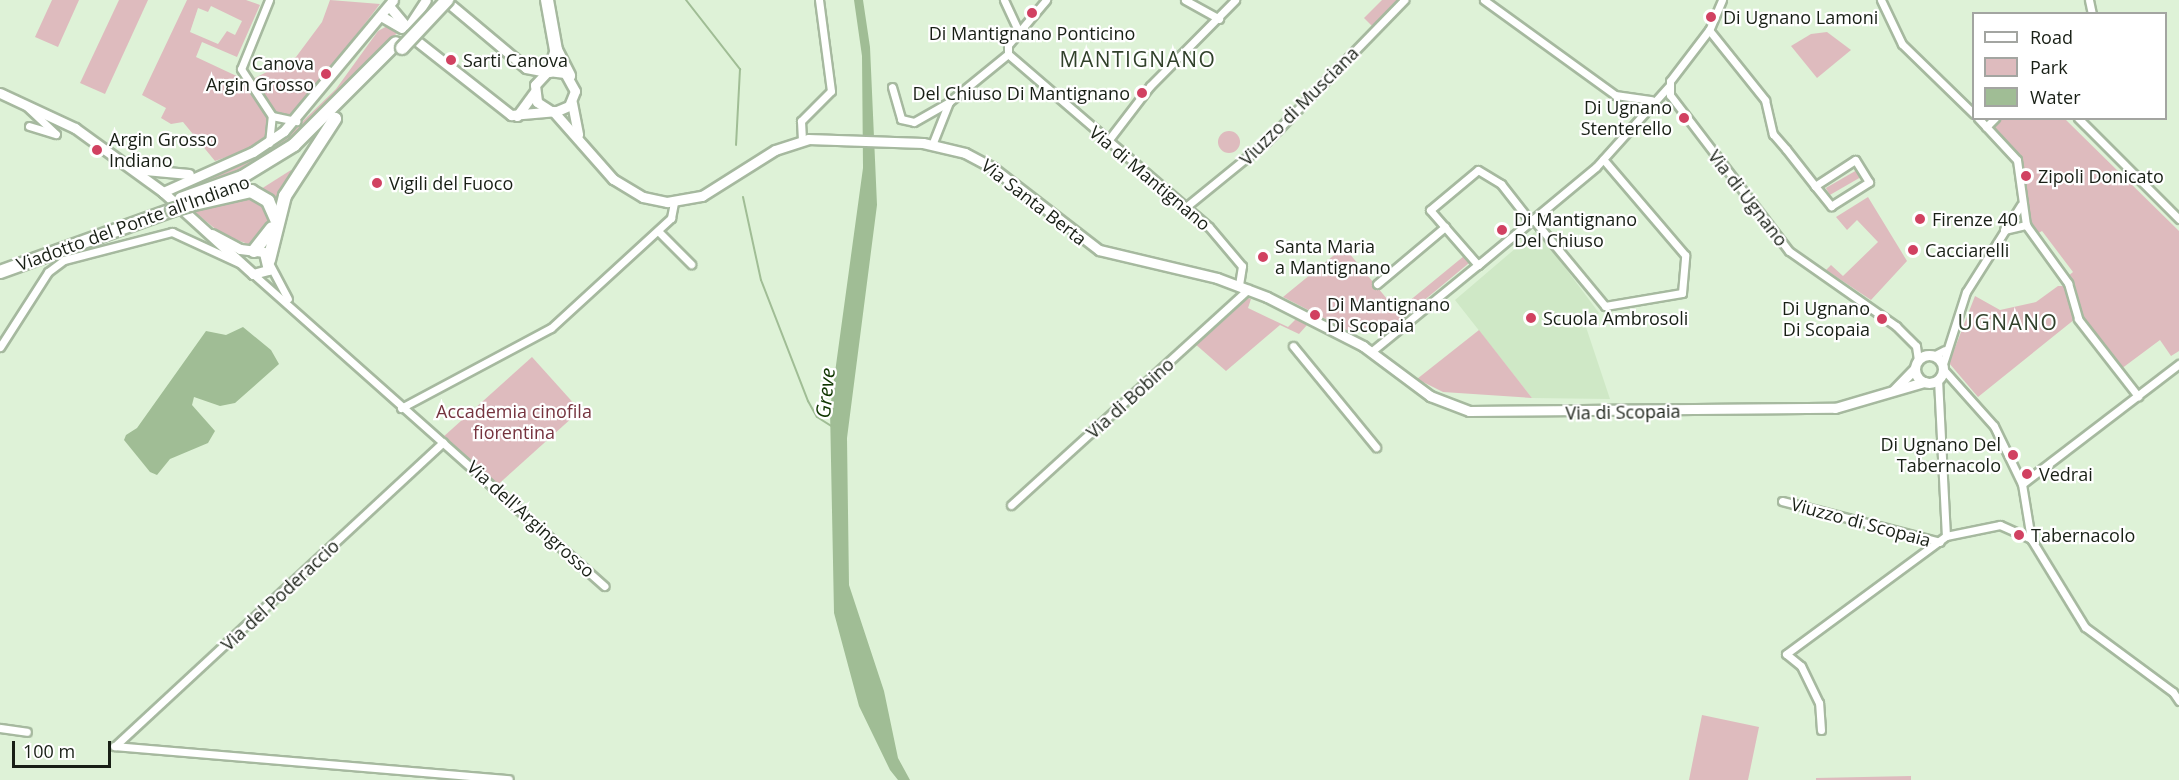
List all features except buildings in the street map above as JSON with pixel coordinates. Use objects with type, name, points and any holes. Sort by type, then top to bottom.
[{"type":"highway","name":"Viadotto del Ponte all'Indiano","points":[[0,263],[168,202],[186,202],[267,173],[335,119],[436,0]]},
{"type":"highway","points":[[547,0],[556,50],[568,76]]},
{"type":"highway","name":"Viadotto del Ponte all'Indiano","points":[[186,202],[242,177],[294,146],[399,45],[449,2]]},
{"type":"highway","points":[[548,71],[556,50]]},
{"type":"highway","points":[[253,251],[275,222],[298,171],[335,119]]},
{"type":"highway","points":[[186,202],[251,191],[265,199],[275,222],[269,262]]},
{"type":"highway","name":"Viadotto del Ponte all'Indiano","points":[[0,272],[168,202]]},
{"type":"street","points":[[269,0],[241,69],[272,116],[269,143]]},
{"type":"street","points":[[406,25],[426,0]]},
{"type":"street","points":[[802,140],[801,121],[831,91],[819,0]]},
{"type":"street","points":[[1004,0],[1019,32]]},
{"type":"street","points":[[891,87],[907,123],[949,102],[1008,54],[1019,32],[1046,0]]},
{"type":"street","points":[[1185,0],[1219,19]]},
{"type":"street","points":[[1107,142],[1150,87],[1219,19],[1235,0]]},
{"type":"street","name":"Viuzzo di Musciana","points":[[1187,206],[1267,141],[1404,0]]},
{"type":"street","points":[[1484,0],[1615,95],[1652,100]]},
{"type":"street","points":[[1243,287],[1372,351],[1603,159],[1652,100],[1668,87],[1709,30],[1722,0]]},
{"type":"street","points":[[1881,0],[1902,44],[1972,112]]},
{"type":"street","points":[[401,408],[551,328],[671,218],[674,203],[624,187],[534,91],[526,68],[449,2]]},
{"type":"street","points":[[127,166],[179,175],[194,174],[269,143],[296,121],[391,3],[406,25]]},
{"type":"street","points":[[381,16],[406,25]]},
{"type":"street","points":[[1709,30],[1760,92],[1773,134],[1831,206],[1869,182],[1855,160],[1815,186]]},
{"type":"street","points":[[418,39],[496,106],[517,116],[552,111],[572,103]]},
{"type":"street","name":"Via di Mantignano","points":[[1008,54],[1107,142],[1187,206],[1240,264],[1243,287]]},
{"type":"street","points":[[526,68],[568,76],[575,86],[572,103],[580,142]]},
{"type":"street","points":[[517,116],[548,71]]},
{"type":"street","name":"Via di Ugnano","points":[[1668,87],[1789,251],[1884,316],[1915,344],[1917,364],[1925,382]]},
{"type":"street","name":"Via dell'Argingrosso","points":[[0,93],[75,128],[153,184],[168,202],[212,234],[254,274],[291,304],[401,408],[443,442],[605,586]]},
{"type":"street","points":[[932,145],[949,102]]},
{"type":"street","points":[[25,105],[56,134],[29,126]]},
{"type":"street","points":[[272,116],[296,121]]},
{"type":"street","points":[[1980,120],[2017,160],[2021,205],[2026,225],[2068,283],[2079,321],[2138,396]]},
{"type":"street","points":[[1986,127],[1993,120]]},
{"type":"street","points":[[2080,120],[2179,219]]},
{"type":"street","name":"Via Santa Berta","points":[[674,203],[702,196],[775,150],[802,140],[834,138],[932,145],[986,163],[1105,253],[1243,287]]},
{"type":"street","points":[[1478,265],[1430,210],[1478,170],[1501,184],[1605,306],[1682,293],[1685,255],[1603,159]]},
{"type":"street","points":[[168,202],[194,174]]},
{"type":"street","points":[[153,184],[179,175]]},
{"type":"street","points":[[1946,536],[1936,395],[1938,379],[1945,350],[1966,292],[2001,231],[2021,205]]},
{"type":"street","points":[[2001,231],[2026,225]]},
{"type":"street","points":[[1377,284],[1445,226]]},
{"type":"street","points":[[658,231],[691,264]]},
{"type":"street","points":[[0,346],[48,272],[64,260],[172,232],[242,263],[253,251]]},
{"type":"street","name":"Via dell'Argingrosso","points":[[212,234],[253,251],[269,262],[291,304]]},
{"type":"street","points":[[254,274],[266,272],[269,262]]},
{"type":"street","name":"Via di Bobino","points":[[1011,505],[1243,287]]},
{"type":"street","points":[[1293,346],[1376,447]]},
{"type":"street","points":[[1917,364],[1945,350]]},
{"type":"street","name":"Via di Scopaia","points":[[1372,351],[1430,396],[1488,413],[1818,409],[1862,404],[1925,382]]},
{"type":"street","points":[[1933,356],[1994,426],[2022,484],[2031,539],[2085,627],[2176,690],[2179,701]]},
{"type":"street","name":"Via di Scopaia","points":[[1890,394],[1917,364]]},
{"type":"street","points":[[2022,484],[2179,364]]},
{"type":"street","points":[[1936,395],[1925,382],[1938,379]]},
{"type":"street","name":"Via del Poderaccio","points":[[443,442],[113,746],[508,779]]},
{"type":"street","name":"Viuzzo di Scopaia","points":[[1782,501],[1940,542]]},
{"type":"street","points":[[1821,730],[1819,703],[1801,666],[1786,654],[1946,536],[2000,525],[2031,539]]},
{"type":"street","points":[[0,728],[27,732]]},
{"type":"shaded area","name":"Scuola Ambrosoli","points":[[1537,230],[1599,313],[1585,324],[1610,399],[1532,398],[1455,300]]},
{"type":"green space","points":[[52,0],[79,0],[58,47],[35,37]]},
{"type":"green space","points":[[119,0],[148,0],[105,94],[80,83]]},
{"type":"green space","points":[[187,0],[246,0],[260,5],[237,57],[202,42],[196,57],[243,79],[268,118],[265,136],[250,149],[215,161],[183,122],[171,124],[161,118],[166,108],[142,95]],"holes":[[[211,6],[242,21],[235,35],[227,31],[218,44],[190,32],[198,8],[208,12]]]},
{"type":"green space","points":[[330,0],[380,4],[301,107],[292,116],[275,114],[253,79],[296,57],[322,22]]},
{"type":"green space","points":[[1382,0],[1400,0],[1373,27],[1364,18]]},
{"type":"green space","points":[[389,25],[400,30],[288,144],[247,169],[175,197],[174,191],[239,164],[301,123],[336,89],[378,31]]},
{"type":"green space","points":[[1827,32],[1851,50],[1817,78],[1791,46],[1811,34]]},
{"type":"green space","points":[[1995,120],[2066,120],[2179,231],[2179,351],[2171,356],[2160,340],[2121,369],[2081,316],[2067,277],[2073,272],[2042,231],[2037,234],[2030,224],[2023,166],[1991,123]]},
{"type":"green space","points":[[1229,131],[1237,134],[1240,142],[1237,150],[1229,153],[1221,150],[1218,142],[1221,134]]},
{"type":"green space","points":[[291,170],[294,173],[277,207],[261,189]]},
{"type":"green space","points":[[1857,170],[1861,177],[1830,195],[1826,188]]},
{"type":"green space","points":[[242,195],[261,199],[271,219],[268,231],[251,245],[223,235],[192,210]]},
{"type":"green space","points":[[1868,197],[1907,261],[1871,300],[1826,270],[1831,265],[1843,276],[1878,242],[1857,220],[1847,230],[1836,217]]},
{"type":"green space","points":[[1344,247],[1397,311],[1464,256],[1469,263],[1386,332],[1370,325],[1355,334],[1283,297]]},
{"type":"green space","points":[[2058,286],[2066,286],[2075,319],[1978,397],[1949,363],[1975,296],[2000,310],[2036,302]]},
{"type":"green space","points":[[1243,296],[1251,299],[1248,308],[1288,327],[1296,319],[1307,325],[1299,334],[1280,325],[1226,371],[1194,343]]},
{"type":"green space","points":[[1479,330],[1532,398],[1443,392],[1417,379]]},
{"type":"green space","name":"Accademia cinofila fiorentina","points":[[532,357],[580,411],[491,491],[443,437]]},
{"type":"green space","points":[[1702,715],[1759,727],[1748,780],[1689,780]]},
{"type":"green space","points":[[1911,776],[1911,780],[1816,780],[1816,778]]},
{"type":"water","points":[[854,0],[863,0],[870,47],[877,205],[847,438],[849,585],[884,691],[898,758],[910,780],[898,780],[890,770],[859,706],[834,613],[830,409],[863,168],[862,56]]},
{"type":"water","points":[[243,327],[271,350],[279,364],[235,403],[220,406],[194,397],[192,405],[215,431],[208,443],[170,459],[157,475],[150,472],[124,440],[126,435],[137,428],[206,331],[226,335]]},
{"type":"waterway","points":[[686,0],[740,69],[736,145]]},
{"type":"waterway","name":"Greve","points":[[743,197],[761,280],[808,401],[817,417],[833,427]]},
{"type":"place","name":"Di Mantignano Ponticino","points":[[1032,13]]},
{"type":"place","name":"Di Ugnano Lamoni","points":[[1711,17]]},
{"type":"place","name":"Sarti Canova","points":[[451,60]]},
{"type":"place","name":"Canova Argin Grosso","points":[[326,74]]},
{"type":"place","name":"Del Chiuso Di Mantignano","points":[[1142,93]]},
{"type":"place","name":"Di Ugnano Stenterello","points":[[1684,118]]},
{"type":"place","name":"Argin Grosso Indiano","points":[[97,150]]},
{"type":"place","name":"Zipoli Donicato","points":[[2026,176]]},
{"type":"place","name":"Vigili del Fuoco","points":[[377,183]]},
{"type":"place","name":"Firenze 40","points":[[1920,219]]},
{"type":"place","name":"Di Mantignano Del Chiuso","points":[[1502,230]]},
{"type":"place","name":"Cacciarelli","points":[[1913,250]]},
{"type":"place","name":"Santa Maria a Mantignano","points":[[1263,257]]},
{"type":"place","name":"Di Mantignano Di Scopaia","points":[[1315,315]]},
{"type":"place","name":"Scuola Ambrosoli","points":[[1531,318]]},
{"type":"place","name":"Di Ugnano Di Scopaia","points":[[1882,319]]},
{"type":"place","name":"Di Ugnano Del Tabernacolo","points":[[2013,455]]},
{"type":"place","name":"Vedrai","points":[[2027,474]]},
{"type":"place","name":"Tabernacolo","points":[[2019,535]]},
{"type":"district","name":"MANTIGNANO","points":[[1138,59]]},
{"type":"district","name":"UGNANO","points":[[2008,322]]}]
